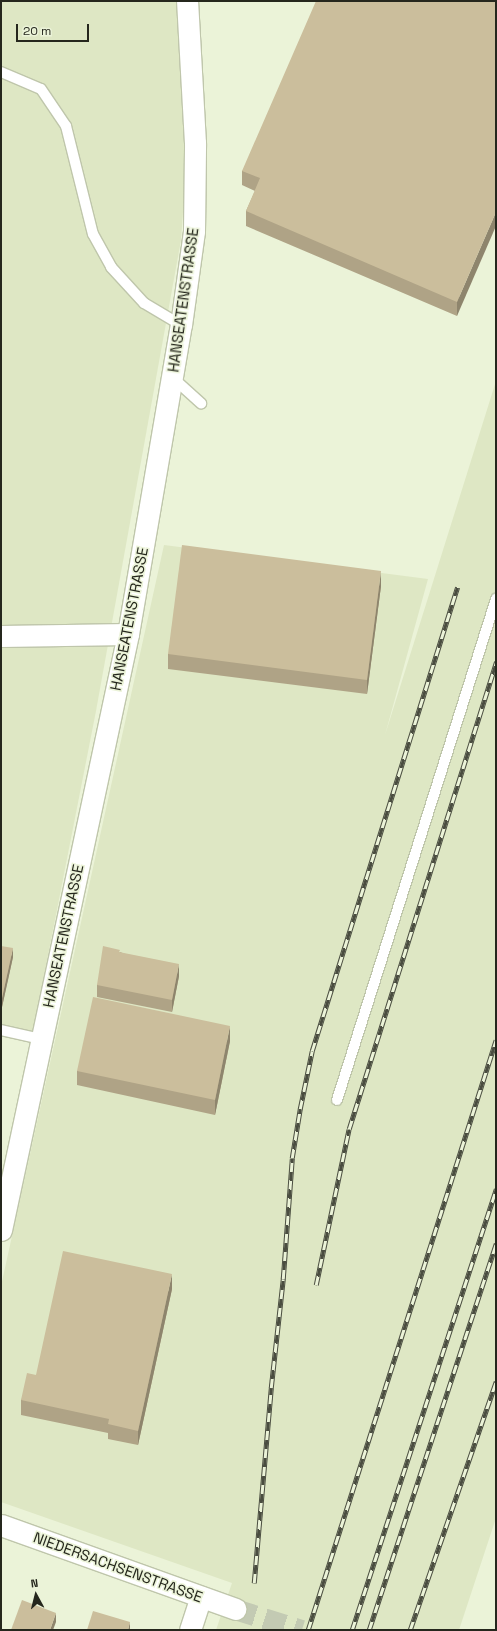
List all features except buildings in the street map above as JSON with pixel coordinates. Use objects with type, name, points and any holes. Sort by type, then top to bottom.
[{"type":"street","name":"HANSEATENSTRASSE","points":[[1,1230],[128,634],[173,378],[194,231],[195,143],[187,1]]},
{"type":"street","points":[[1,636],[128,634]]},
{"type":"street","name":"NIEDERSACHSENSTRASSE","points":[[1,1525],[235,1609]]},
{"type":"street","points":[[190,1630],[201,1597]]},
{"type":"lane","points":[[1,72],[41,89],[66,126],[93,234],[111,267],[144,303],[181,325]]},
{"type":"lane","points":[[173,378],[201,403]]},
{"type":"lane","points":[[337,1100],[496,599]]},
{"type":"lane","points":[[1,1030],[41,1039]]},
{"type":"shaded area","points":[[1,1],[176,1],[186,171],[181,240],[96,711],[32,1037],[1,1031]]},
{"type":"shaded area","points":[[496,381],[496,1518],[459,1630],[216,1630],[232,1583],[1,1502],[1,1286],[164,545],[428,579],[385,735]]},
{"type":"tunnel","points":[[235,1609],[302,1630]]},
{"type":"railway","points":[[254,1583],[271,1388],[283,1279],[292,1158],[300,1109],[312,1051],[457,587]]},
{"type":"railway","points":[[316,1285],[349,1129],[496,662]]},
{"type":"railway","points":[[308,1630],[496,1040]]},
{"type":"railway","points":[[352,1630],[496,1189]]},
{"type":"railway","points":[[369,1630],[496,1243]]},
{"type":"railway","points":[[410,1630],[496,1381]]}]
